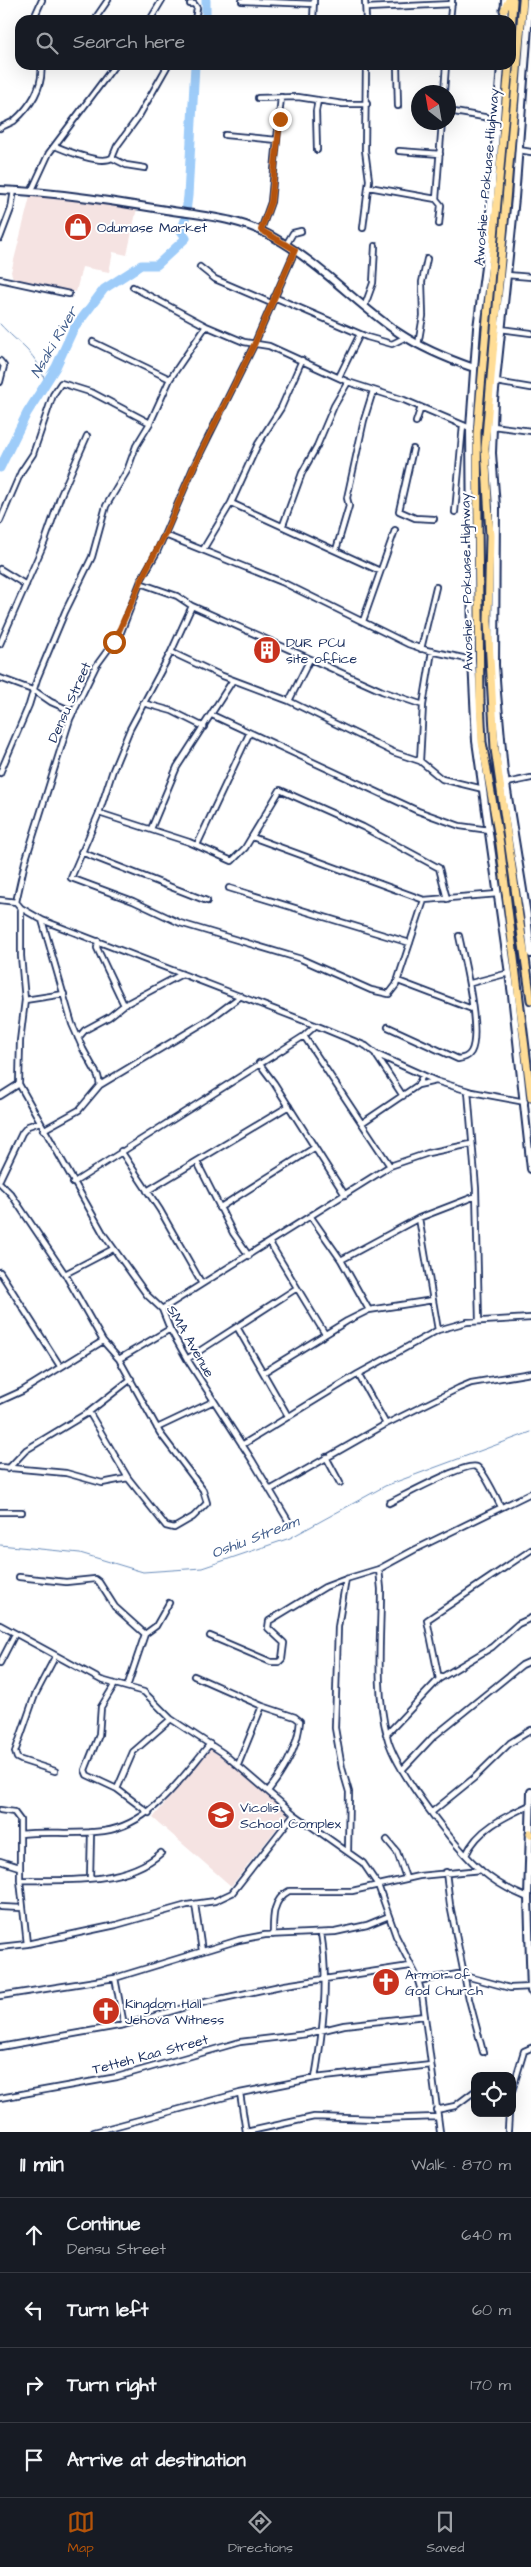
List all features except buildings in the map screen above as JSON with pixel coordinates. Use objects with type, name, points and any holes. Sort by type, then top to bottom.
[{"type":"main road","points":[[504,10],[511,0]]},
{"type":"main road","points":[[511,0],[511,15]]},
{"type":"main road","name":"Awoshie - Pokuase Highway","points":[[523,0],[504,276],[486,424],[489,560],[488,621],[495,748],[531,1000]]},
{"type":"main road","name":"Awoshie - Pokuase Highway","points":[[509,70],[477,433],[480,700],[482,742],[500,844],[528,1100]]},
{"type":"main road","points":[[504,276],[506,287]]},
{"type":"main road","points":[[479,561],[489,560]]},
{"type":"street","points":[[35,15],[42,0]]},
{"type":"street","points":[[98,15],[108,0]]},
{"type":"street","points":[[153,15],[162,0]]},
{"type":"street","points":[[365,0],[366,15]]},
{"type":"street","points":[[504,15],[505,0]]},
{"type":"street","points":[[530,0],[529,46],[504,276],[531,277]]},
{"type":"street","points":[[242,1],[314,2],[313,15]]},
{"type":"street","points":[[367,8],[452,2],[451,15]]},
{"type":"street","points":[[190,4],[194,4],[198,8],[196,15]]},
{"type":"street","points":[[0,128],[12,122],[41,86],[41,70]]},
{"type":"street","points":[[31,192],[44,163],[55,146],[111,70]]},
{"type":"street","points":[[112,158],[117,146],[153,94],[165,70]]},
{"type":"street","points":[[363,228],[365,203],[369,188],[365,150],[366,70]]},
{"type":"street","points":[[398,70],[398,106]]},
{"type":"street","points":[[445,85],[446,70]]},
{"type":"street","points":[[455,512],[487,252],[500,70]]},
{"type":"street","points":[[258,98],[366,104]]},
{"type":"street","points":[[261,230],[271,202],[281,98]]},
{"type":"street","points":[[317,150],[316,111],[318,100]]},
{"type":"street","points":[[456,112],[496,119]]},
{"type":"street","points":[[436,199],[442,130]]},
{"type":"street","points":[[224,135],[277,140]]},
{"type":"street","points":[[55,146],[92,158],[106,160],[112,158],[126,165],[146,168]]},
{"type":"street","points":[[519,150],[531,152]]},
{"type":"street","points":[[399,151],[440,154]]},
{"type":"street","points":[[369,188],[436,199],[441,205],[439,224]]},
{"type":"street","points":[[0,190],[31,192],[181,212],[236,221],[261,230],[295,250],[418,345],[454,362],[474,368]]},
{"type":"street","points":[[0,238],[11,209],[14,190]]},
{"type":"street","points":[[286,245],[293,233],[301,231]]},
{"type":"street","points":[[365,305],[373,283],[375,246]]},
{"type":"street","name":"Densu Street","points":[[16,902],[25,862],[74,712],[96,666],[121,632],[140,583],[165,534],[194,466],[254,345],[295,250]]},
{"type":"street","points":[[418,345],[423,316],[422,293],[426,259]]},
{"type":"street","points":[[200,267],[214,279],[271,303]]},
{"type":"street","points":[[0,279],[69,294]]},
{"type":"street","points":[[133,287],[206,326],[254,345],[270,346],[348,382],[421,407],[466,427]]},
{"type":"street","points":[[506,287],[500,329],[493,426],[496,516],[495,665],[507,783],[531,954]]},
{"type":"street","points":[[274,297],[327,318],[360,334],[392,344],[406,337]]},
{"type":"street","points":[[0,773],[35,691],[37,679],[65,612],[92,556],[106,506],[127,471],[136,446],[150,423],[170,379],[206,326]]},
{"type":"street","points":[[500,329],[531,333]]},
{"type":"street","points":[[339,377],[360,334]]},
{"type":"street","points":[[93,342],[170,379]]},
{"type":"street","points":[[204,548],[231,503],[258,444],[281,408],[302,360]]},
{"type":"street","points":[[0,361],[4,366],[0,382]]},
{"type":"street","points":[[0,521],[21,472],[33,454],[57,386],[64,382],[93,393],[150,423]]},
{"type":"street","points":[[283,525],[302,473],[317,446],[334,406],[348,382]]},
{"type":"street","points":[[496,382],[531,388]]},
{"type":"street","points":[[336,550],[349,506],[347,498],[364,420],[373,391]]},
{"type":"street","points":[[416,422],[421,407]]},
{"type":"street","points":[[493,426],[531,430]]},
{"type":"street","points":[[466,427],[476,741],[528,1100],[531,1169]]},
{"type":"street","points":[[0,644],[86,436]]},
{"type":"street","points":[[413,450],[399,511],[415,518],[434,519]]},
{"type":"street","points":[[231,503],[283,525],[380,571]]},
{"type":"street","points":[[363,621],[378,585],[380,571],[395,530]]},
{"type":"street","points":[[165,534],[204,548],[421,649],[472,660]]},
{"type":"street","points":[[0,569],[26,585]]},
{"type":"street","points":[[140,583],[177,596],[192,606],[382,691],[423,705]]},
{"type":"street","points":[[421,649],[436,587]]},
{"type":"street","points":[[192,606],[118,757],[99,813],[71,878],[133,901],[162,916],[301,959],[378,992],[392,993],[398,981],[424,900]]},
{"type":"street","points":[[420,761],[423,705],[432,651]]},
{"type":"street","points":[[171,652],[234,680],[289,701],[392,752],[420,761],[442,779],[483,789]]},
{"type":"street","points":[[289,701],[310,659]]},
{"type":"street","points":[[0,678],[35,691],[51,702],[74,712]]},
{"type":"street","points":[[151,829],[177,766],[234,680]]},
{"type":"street","points":[[143,703],[172,710],[204,727]]},
{"type":"street","points":[[212,715],[249,734],[383,793],[418,811],[460,826],[489,830]]},
{"type":"street","points":[[196,845],[249,734]]},
{"type":"street","points":[[507,783],[531,778]]},
{"type":"street","points":[[99,813],[151,829],[232,860],[240,855],[277,793],[283,791],[363,827],[440,868],[447,899]]},
{"type":"street","points":[[252,837],[424,900],[498,894]]},
{"type":"street","points":[[81,852],[208,901]]},
{"type":"street","points":[[229,888],[410,943]]},
{"type":"street","points":[[0,900],[16,902],[21,908],[42,920],[366,1046],[376,1054],[436,1081],[468,1091],[528,1100]]},
{"type":"street","points":[[0,1096],[19,1084],[20,1041],[25,1000],[21,956],[21,908]]},
{"type":"street","points":[[42,920],[52,960],[78,1038],[98,1076],[100,1086]]},
{"type":"street","points":[[388,1027],[458,1059],[468,1056],[473,1050],[471,983],[459,936]]},
{"type":"street","points":[[98,941],[97,948],[124,1004]]},
{"type":"street","points":[[471,983],[509,973]]},
{"type":"street","points":[[78,1038],[85,1030],[109,1017],[124,1004],[182,974]]},
{"type":"street","points":[[398,981],[472,1009]]},
{"type":"street","points":[[25,1000],[64,994]]},
{"type":"street","points":[[43,1130],[79,1110],[100,1086],[210,1019],[241,996]]},
{"type":"street","points":[[73,1183],[304,1036],[315,1026]]},
{"type":"street","points":[[304,1036],[337,1089],[390,1166]]},
{"type":"street","points":[[376,1054],[402,1096]]},
{"type":"street","points":[[259,1063],[289,1106],[345,1195]]},
{"type":"street","points":[[418,1085],[423,1075]]},
{"type":"street","points":[[362,1123],[418,1085],[436,1081]]},
{"type":"street","name":"SMA Avenue","points":[[19,1084],[73,1183],[113,1249],[148,1295],[162,1309],[170,1329],[187,1359],[289,1522]]},
{"type":"street","points":[[468,1091],[476,1196],[479,1321]]},
{"type":"street","points":[[147,1191],[289,1106]]},
{"type":"street","points":[[0,1178],[22,1132],[28,1126],[40,1122]]},
{"type":"street","points":[[162,1309],[390,1166],[428,1153],[471,1144]]},
{"type":"street","points":[[219,1208],[314,1148]]},
{"type":"street","points":[[121,1151],[202,1284]]},
{"type":"street","points":[[196,1162],[233,1233],[249,1256]]},
{"type":"street","points":[[0,1182],[11,1194],[64,1274],[103,1341],[119,1359],[157,1428],[203,1490],[207,1504],[193,1516],[170,1529],[166,1526],[128,1478],[89,1412]]},
{"type":"street","points":[[341,1260],[419,1218],[476,1196]]},
{"type":"street","points":[[311,1217],[341,1260],[370,1310]]},
{"type":"street","points":[[419,1218],[438,1330]]},
{"type":"street","points":[[270,1243],[325,1334]]},
{"type":"street","points":[[64,1274],[113,1249]]},
{"type":"street","points":[[0,1272],[60,1366]]},
{"type":"street","points":[[187,1359],[297,1288]]},
{"type":"street","points":[[264,1372],[325,1334],[370,1310],[433,1300]]},
{"type":"street","points":[[242,1445],[358,1374],[438,1330],[479,1321],[531,1318]]},
{"type":"street","points":[[237,1327],[288,1416]]},
{"type":"street","points":[[119,1359],[170,1329]]},
{"type":"street","points":[[0,1401],[32,1386],[60,1366],[103,1341]]},
{"type":"street","points":[[270,1490],[386,1424],[470,1383],[531,1373]]},
{"type":"street","points":[[358,1374],[386,1424]]},
{"type":"street","points":[[8,1469],[36,1444],[89,1412],[131,1380]]},
{"type":"street","points":[[157,1428],[214,1401]]},
{"type":"street","points":[[326,1457],[340,1483]]},
{"type":"street","points":[[389,1503],[458,1470],[473,1466],[480,1470],[501,1507]]},
{"type":"street","points":[[0,1467],[66,1473],[102,1483],[128,1478]]},
{"type":"street","points":[[210,1636],[271,1662],[279,1662],[282,1659],[284,1643],[268,1628],[269,1621],[326,1587],[346,1578],[378,1569],[531,1493]]},
{"type":"street","points":[[0,1512],[22,1512]]},
{"type":"street","points":[[439,1679],[427,1620],[531,1550]]},
{"type":"street","points":[[378,1569],[381,1589],[382,1702],[386,1735],[390,1748],[402,1770],[466,1856],[481,1870],[510,1890],[528,1898]]},
{"type":"street","points":[[19,1577],[58,1582],[95,1580],[99,1582],[115,1607],[145,1634]]},
{"type":"street","points":[[346,1578],[338,1627],[335,1728],[342,1768],[349,1792],[348,1852]]},
{"type":"street","points":[[127,1686],[145,1634],[156,1626],[169,1602]]},
{"type":"street","points":[[386,1735],[439,1679],[492,1647],[518,1624],[531,1618]]},
{"type":"street","points":[[0,1625],[55,1657],[101,1680],[144,1692],[171,1720],[210,1744],[238,1765],[294,1814],[363,1863],[378,1885],[389,1916],[418,1981],[425,2016],[440,2132]]},
{"type":"street","points":[[0,1664],[14,1634]]},
{"type":"street","points":[[55,1657],[35,1694],[15,1752],[17,1758],[21,1760],[55,1771]]},
{"type":"street","points":[[402,1770],[433,1737],[522,1665],[531,1661]]},
{"type":"street","points":[[194,1676],[262,1706],[295,1717],[300,1721],[296,1741],[286,1764],[268,1791]]},
{"type":"street","points":[[115,1684],[101,1707],[99,1735],[84,1770],[87,1775],[116,1790],[149,1813]]},
{"type":"street","points":[[238,1765],[262,1706]]},
{"type":"street","points":[[116,1790],[133,1752],[171,1720]]},
{"type":"street","points":[[432,1812],[474,1778],[510,1743],[531,1730]]},
{"type":"street","points":[[20,1834],[91,1832],[119,1828],[149,1813],[210,1744]]},
{"type":"street","points":[[531,1792],[528,1898],[531,1991]]},
{"type":"street","points":[[466,1856],[471,1844],[491,1827],[513,1811],[530,1804]]},
{"type":"street","points":[[0,1810],[14,1812],[18,1816],[20,1834],[19,1867],[27,1944]]},
{"type":"street","points":[[0,1947],[27,1944],[116,1925],[195,1904],[215,1901],[232,1893],[294,1814]]},
{"type":"street","points":[[90,1878],[91,1832]]},
{"type":"street","points":[[387,1840],[397,1852],[406,1878]]},
{"type":"street","points":[[20,1880],[90,1878],[134,1870],[148,1864],[161,1853]]},
{"type":"street","points":[[0,1861],[19,1867]]},
{"type":"street","points":[[273,1935],[273,1913],[284,1894],[289,1892],[335,1893],[406,1878],[446,1872],[481,1870]]},
{"type":"street","points":[[446,1872],[450,1905],[466,1976],[472,2013],[480,2032],[483,2052]]},
{"type":"street","points":[[195,1904],[202,1951]]},
{"type":"street","points":[[0,1907],[22,1908]]},
{"type":"street","points":[[0,1996],[115,1978],[239,1940],[273,1935],[321,1933],[352,1929],[389,1916]]},
{"type":"street","points":[[315,2078],[322,2030],[326,1962],[321,1933]]},
{"type":"street","points":[[0,2046],[124,2025],[196,2004],[285,1985],[410,1966]]},
{"type":"street","points":[[418,1981],[444,1974],[458,1974],[510,1988],[531,1986]]},
{"type":"street","points":[[115,1978],[124,2025]]},
{"type":"street","name":"Tetteh Kaa Street","points":[[0,2098],[118,2077],[240,2042],[425,2016]]},
{"type":"street","points":[[516,2078],[524,2051],[531,2048]]},
{"type":"street","points":[[94,2132],[240,2093],[315,2078],[431,2065]]},
{"type":"street","points":[[240,2093],[246,2132],[314,2117],[378,2119],[437,2117]]},
{"type":"street","points":[[436,2110],[455,2106],[471,2093]]},
{"type":"street","points":[[508,2130],[509,2117]]},
{"type":"shaded area","name":"Odumase Market","points":[[31,193],[137,208],[127,255],[113,252],[109,272],[82,267],[76,292],[13,278],[11,272]]},
{"type":"shaded area","name":"Vicolis School Complex","points":[[210,1747],[289,1813],[231,1886],[153,1818]]},
{"type":"waterway","name":"Nsaki River","points":[[206,0],[206,15]]},
{"type":"waterway","name":"Nsaki River","points":[[0,468],[27,413],[56,367],[73,330],[104,289],[141,265],[157,265],[186,238],[181,231],[185,220],[188,196],[195,70]]},
{"type":"waterway","points":[[0,324],[33,356],[45,382]]},
{"type":"waterway","name":"Oshiu Stream","points":[[0,1545],[80,1553],[143,1572],[202,1568],[290,1538],[385,1486],[531,1432]]},
{"type":"place","name":"Odumase Market","points":[[78,227]]},
{"type":"place","name":"DUR PCU site office","points":[[267,650]]},
{"type":"place","name":"Vicolis School Complex","points":[[221,1815]]},
{"type":"place","name":"Armor of God Church","points":[[386,1982]]},
{"type":"place","name":"Kingdom Hall Jehova Witness","points":[[106,2011]]},
{"type":"route","points":[[114,642],[121,632],[142,578],[157,552],[194,466],[231,388],[254,345],[295,250],[261,230],[271,202],[280,119]]}]
